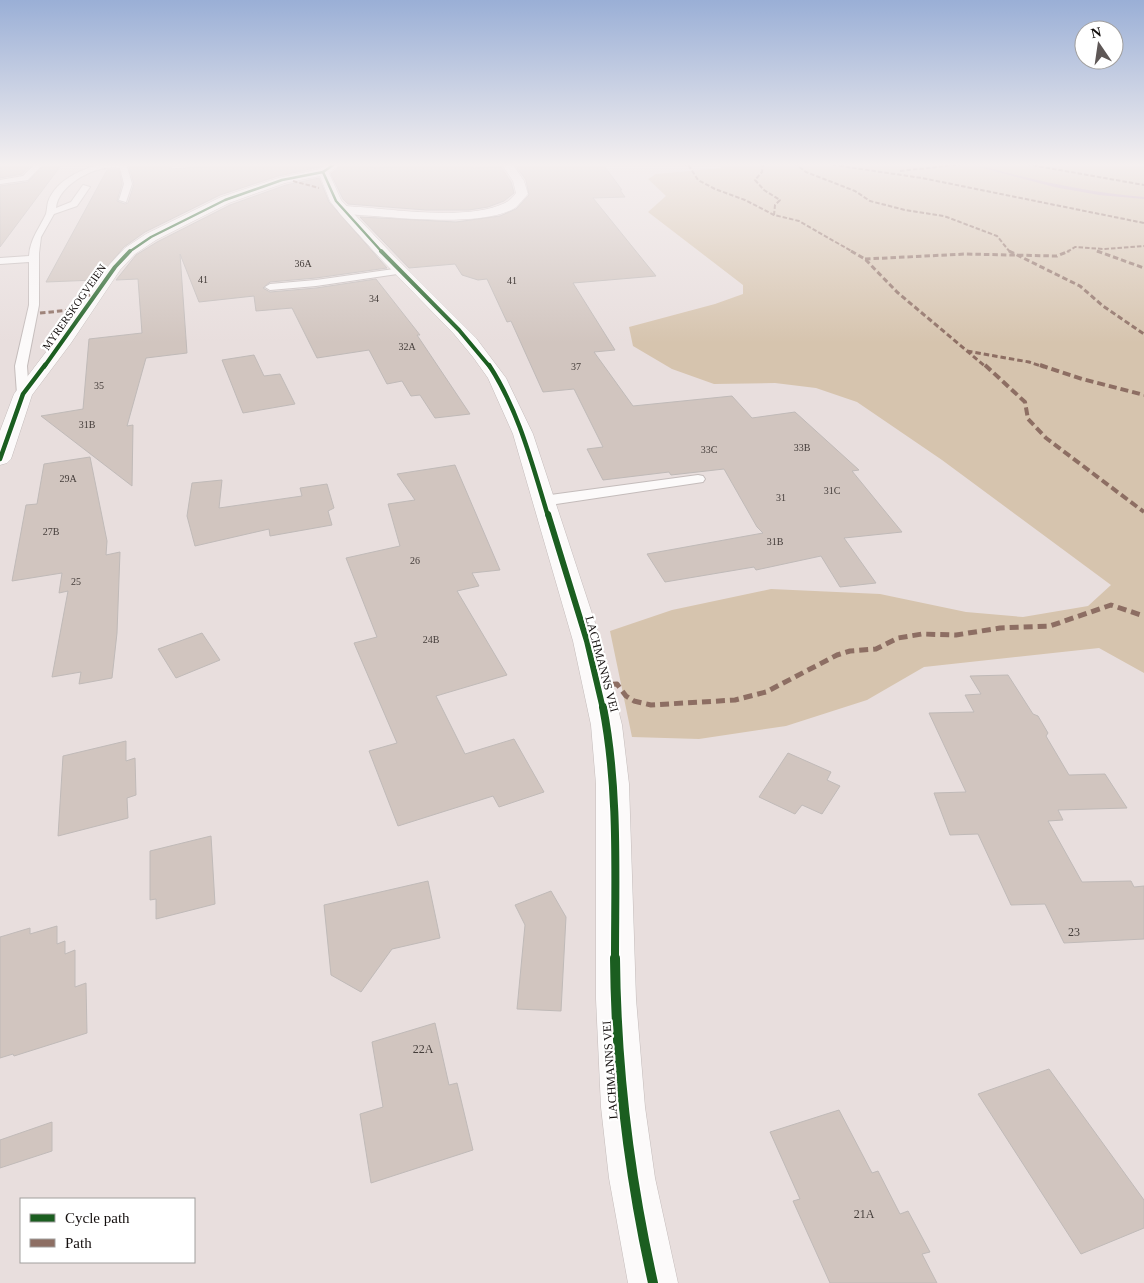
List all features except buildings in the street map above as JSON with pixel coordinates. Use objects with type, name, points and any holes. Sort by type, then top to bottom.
[{"type":"street","name":"MYRERSKOGVEIEN","points":[[0,458],[23,394],[65,339],[114,267],[130,251],[151,236],[178,223]]},
{"type":"street","name":"LACHMANNS VEI","points":[[356,223],[470,341],[497,377],[518,420],[600,690],[610,753],[615,851],[616,1001],[620,1078],[627,1150],[653,1283]]},
{"type":"lane","points":[[23,394],[21,366],[34,305],[36,237],[44,223]]},
{"type":"lane","points":[[0,261],[34,259]]},
{"type":"lane","points":[[270,287],[316,283],[401,271]]},
{"type":"lane","points":[[543,501],[698,479]]},
{"type":"shaded area","points":[[662,223],[1144,223],[1144,673],[1099,648],[924,667],[867,700],[786,726],[699,739],[632,737],[610,631],[672,610],[771,589],[880,594],[966,612],[1023,617],[1088,606],[1111,585],[942,460],[857,402],[816,388],[775,383],[714,384],[672,369],[633,346],[629,327],[715,304],[743,294],[743,285]]},
{"type":"marked path","points":[[802,223],[865,259],[897,292],[1003,381],[1025,402],[1028,419],[1046,438],[1144,512]]},
{"type":"marked path","points":[[962,223],[997,236],[1010,252],[1080,286],[1103,306],[1144,334]]},
{"type":"marked path","points":[[865,259],[966,254],[1057,256],[1075,247],[1104,249],[1144,246]]},
{"type":"marked path","points":[[1097,251],[1144,268]]},
{"type":"marked path","points":[[40,313],[71,310],[84,296],[96,294]]},
{"type":"marked path","points":[[967,351],[1029,362],[1082,379],[1144,395]]},
{"type":"marked path","points":[[598,685],[617,684],[626,696],[634,701],[651,705],[735,700],[766,692],[837,655],[850,651],[876,649],[898,638],[922,634],[956,635],[1000,628],[1050,626],[1111,605],[1144,616]]},
{"type":"cycle path","points":[[0,459],[23,394],[65,339],[115,267],[130,251],[151,237],[179,223]]},
{"type":"cycle path","points":[[355,223],[470,341],[489,365],[507,396],[530,454],[595,669],[606,725],[612,784],[615,845],[617,1035],[623,1107],[632,1178],[653,1283]]}]
